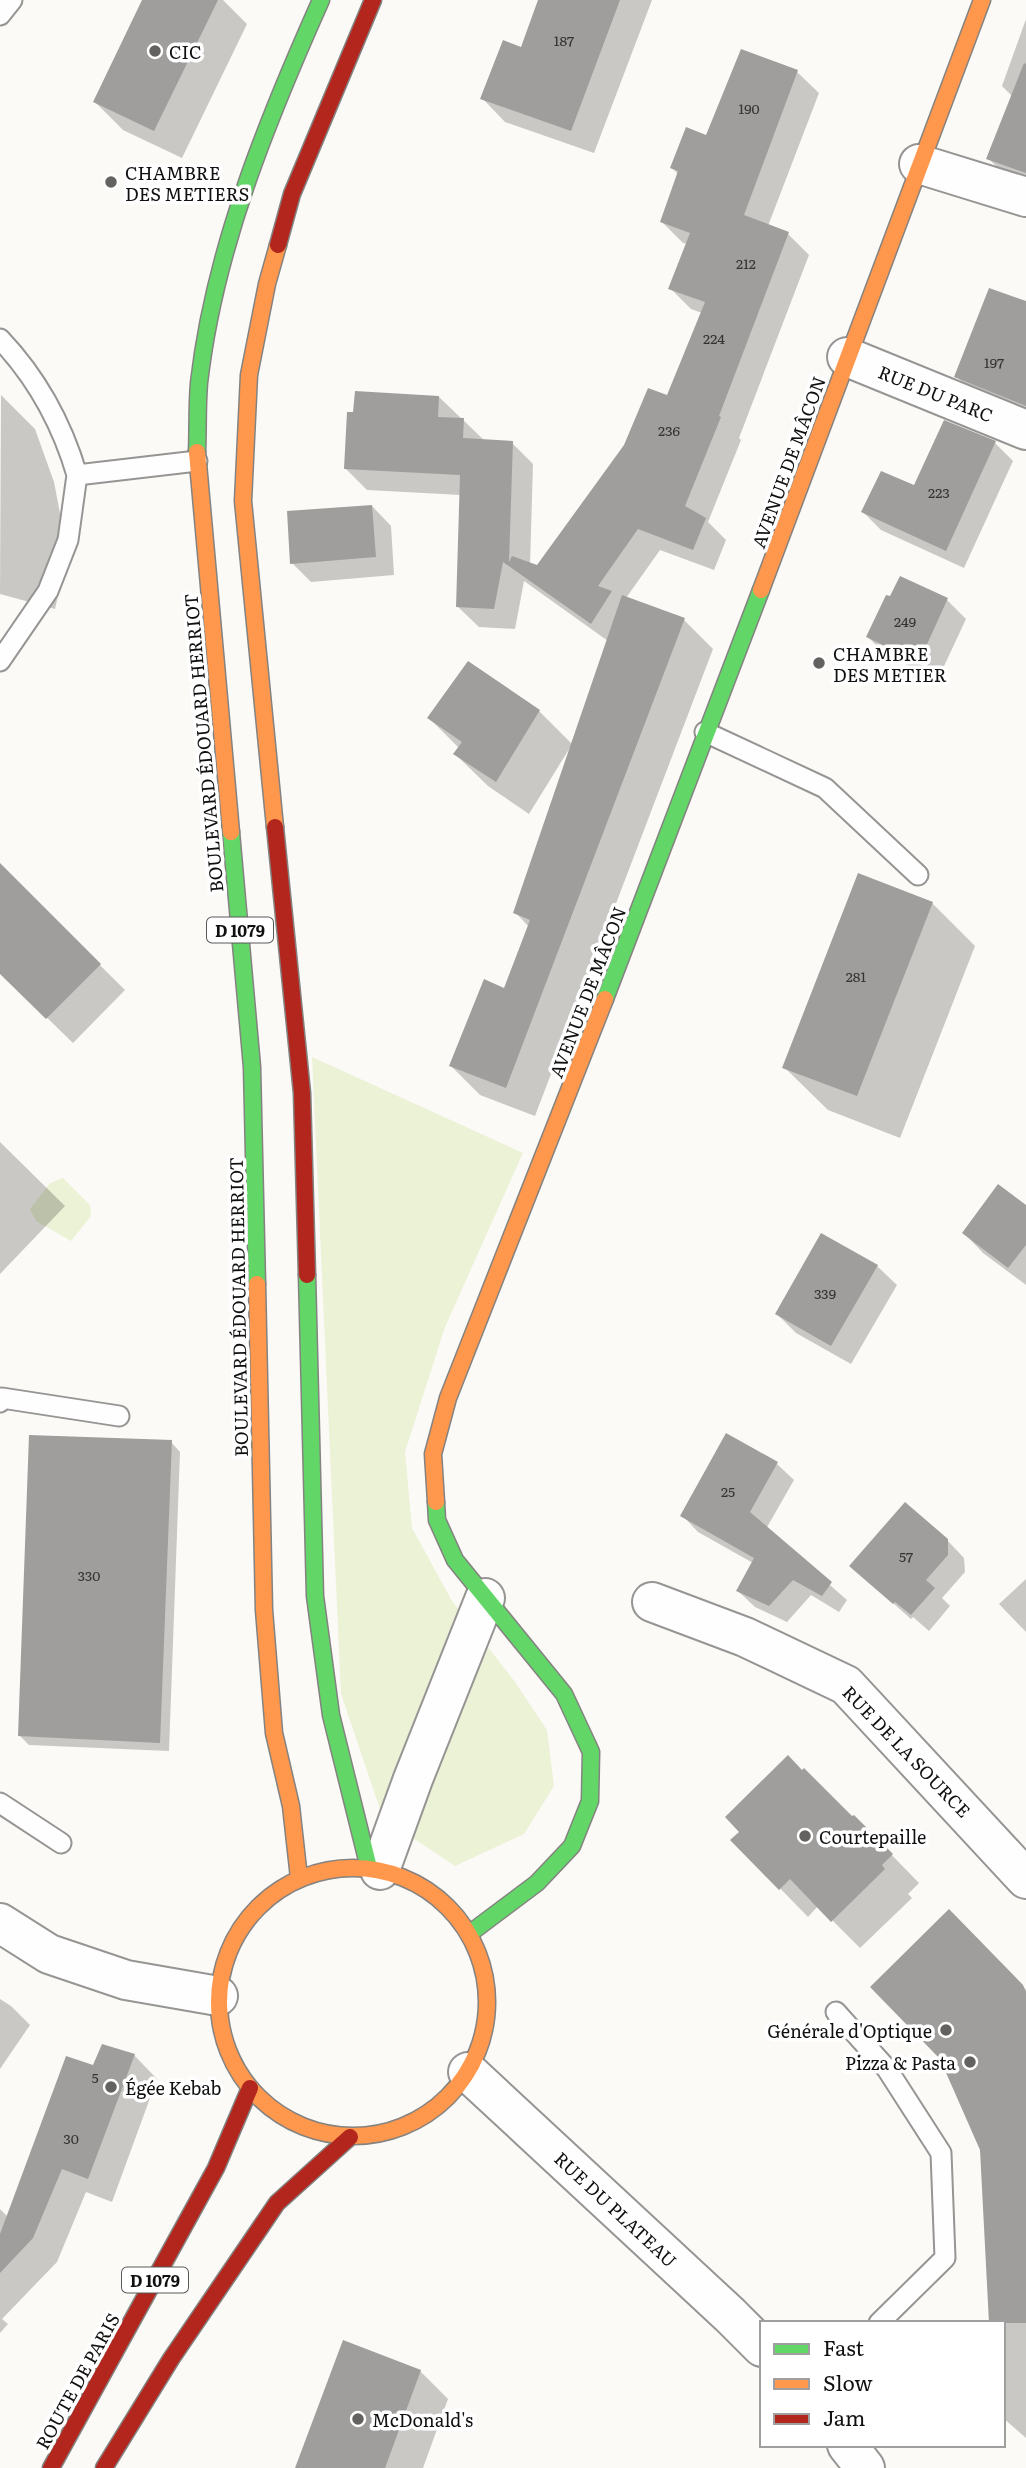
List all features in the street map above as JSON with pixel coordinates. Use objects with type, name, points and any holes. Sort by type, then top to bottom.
[{"type":"main road","name":"BOULEVARD ÉDOUARD HERRIOT","points":[[299,1878],[291,1807],[274,1733],[264,1610],[252,1067],[197,461],[200,374],[218,280],[248,182],[321,0]]},
{"type":"main road","name":"D 1079","points":[[373,0],[292,194],[267,284],[249,374],[243,501],[302,1093],[315,1596],[331,1715],[374,1869]]},
{"type":"main road","name":"AVENUE DE MÂCON","points":[[469,1934],[537,1883],[572,1846],[590,1801],[591,1752],[564,1694],[538,1658],[455,1560],[437,1520],[433,1454],[448,1398],[564,1105],[763,585],[982,0]]},
{"type":"main road","points":[[333,1868],[374,1869],[415,1882],[446,1905],[469,1934],[483,1968],[487,2003],[483,2039],[468,2072],[446,2099],[417,2120],[385,2133],[350,2137],[312,2130],[278,2114],[250,2088],[231,2060],[224,2040],[218,1996],[225,1959],[242,1925],[267,1897],[299,1878],[333,1868]]},
{"type":"main road","name":"ROUTE DE PARIS","points":[[51,2468],[216,2168],[250,2088]]},
{"type":"main road","name":"D 1079","points":[[104,2468],[171,2359],[277,2203],[350,2137]]},
{"type":"street","points":[[919,164],[1026,197]]},
{"type":"street","name":"RUE DU PARC","points":[[847,357],[1026,430]]},
{"type":"street","points":[[374,1869],[485,1598]]},
{"type":"street","name":"RUE DE LA SOURCE","points":[[652,1602],[745,1637],[846,1685],[1026,1879]]},
{"type":"street","points":[[0,1923],[49,1954],[126,1980],[218,1996]]},
{"type":"street","name":"RUE DU PLATEAU","points":[[468,2072],[760,2345]]},
{"type":"street","points":[[849,2447],[865,2468]]},
{"type":"lane","points":[[0,15],[12,0]]},
{"type":"lane","points":[[0,340],[20,361],[46,399],[68,444],[77,475],[68,540],[48,590],[0,661]]},
{"type":"lane","points":[[77,475],[197,461]]},
{"type":"lane","points":[[705,732],[825,788],[918,875]]},
{"type":"lane","points":[[0,1402],[2,1398],[119,1416]]},
{"type":"lane","points":[[0,1802],[61,1843]]},
{"type":"lane","points":[[836,2012],[887,2069],[941,2153],[945,2258],[881,2321]]},
{"type":"green space","points":[[312,1057],[523,1153],[445,1327],[405,1452],[412,1528],[452,1601],[515,1682],[547,1730],[554,1786],[524,1834],[455,1866],[383,1818],[341,1694]]},
{"type":"green space","points":[[63,1178],[90,1205],[91,1216],[71,1241],[36,1221],[30,1209],[50,1183]]},
{"type":"building","name":"CIC","points":[[142,0],[218,0],[154,131],[93,102]]},
{"type":"building","points":[[538,0],[620,0],[571,131],[480,99],[503,40],[521,47]]},
{"type":"building","points":[[741,49],[798,70],[744,215],[789,232],[685,506],[706,518],[693,550],[638,529],[598,586],[612,591],[591,624],[503,562],[494,609],[456,607],[460,475],[344,469],[347,412],[353,412],[355,391],[439,396],[438,417],[464,418],[463,438],[513,441],[509,562],[512,556],[537,565],[624,445],[648,388],[667,395],[705,302],[668,289],[690,233],[660,222],[678,171],[670,168],[686,127],[706,135]]},
{"type":"building","points":[[1024,63],[1026,64],[1026,173],[986,159]]},
{"type":"building","points":[[989,288],[1026,301],[1026,406],[954,377]]},
{"type":"building","points":[[944,420],[996,441],[946,551],[861,512],[881,471],[914,485]]},
{"type":"building","points":[[372,505],[376,557],[290,564],[287,511]]},
{"type":"building","points":[[900,576],[948,598],[919,662],[866,637],[886,595],[890,596]]},
{"type":"building","points":[[622,595],[685,618],[506,1088],[449,1066],[484,979],[504,988],[530,920],[513,913]]},
{"type":"building","points":[[468,661],[540,710],[496,782],[453,754],[462,742],[427,718]]},
{"type":"building","points":[[0,863],[101,964],[46,1019],[0,974]]},
{"type":"building","points":[[858,873],[933,902],[857,1096],[782,1068]]},
{"type":"building","points":[[998,1184],[1026,1205],[1026,1245],[1008,1268],[962,1233]]},
{"type":"building","points":[[821,1233],[878,1265],[831,1346],[775,1314]]},
{"type":"building","points":[[726,1433],[778,1462],[750,1512],[832,1582],[822,1596],[793,1580],[769,1606],[736,1591],[754,1558],[680,1516]]},
{"type":"building","points":[[29,1435],[172,1440],[160,1743],[18,1736]]},
{"type":"building","points":[[905,1502],[948,1539],[948,1555],[926,1580],[935,1588],[911,1615],[895,1602],[893,1604],[849,1566]]},
{"type":"building","name":"Courtepaille","points":[[788,1755],[893,1854],[882,1865],[885,1869],[831,1922],[790,1879],[779,1890],[730,1840],[739,1832],[725,1817]]},
{"type":"building","points":[[949,1909],[1023,1985],[1026,1992],[1026,2323],[989,2321],[980,2150],[940,2059],[870,1987]]},
{"type":"building","points":[[102,2044],[135,2054],[88,2179],[62,2169],[33,2238],[0,2273],[0,2234],[66,2056],[93,2065]]},
{"type":"building","name":"McDonald's","points":[[343,2340],[421,2370],[385,2468],[295,2468]]},
{"type":"traffic: fast","points":[[197,452],[199,383],[206,333],[230,235],[281,92],[321,0]]},
{"type":"traffic: fast","points":[[605,999],[761,590]]},
{"type":"traffic: fast","points":[[231,832],[252,1067],[257,1284]]},
{"type":"traffic: fast","points":[[307,1275],[315,1596],[331,1715],[369,1868]]},
{"type":"traffic: fast","points":[[436,1502],[437,1520],[455,1560],[564,1694],[591,1752],[590,1801],[572,1846],[537,1883],[469,1934]]},
{"type":"traffic: slow","points":[[761,590],[982,0]]},
{"type":"traffic: slow","points":[[275,827],[243,501],[249,375],[267,284],[278,245]]},
{"type":"traffic: slow","points":[[197,452],[231,832]]},
{"type":"traffic: slow","points":[[436,1502],[433,1454],[448,1398],[605,999]]},
{"type":"traffic: slow","points":[[257,1284],[264,1610],[274,1733],[291,1806],[299,1878]]},
{"type":"traffic: slow","points":[[353,1868],[379,1870],[404,1878],[428,1891],[448,1907],[464,1927],[477,1951],[485,1976],[487,2002],[485,2028],[477,2053],[464,2077],[448,2097],[428,2113],[404,2126],[379,2134],[353,2136],[327,2134],[302,2126],[278,2113],[258,2097],[242,2077],[229,2053],[221,2028],[219,2002],[221,1976],[229,1951],[242,1927],[258,1907],[278,1891],[302,1878],[327,1870],[353,1868]]},
{"type":"traffic: jam","points":[[278,245],[292,194],[373,0]]},
{"type":"traffic: jam","points":[[275,827],[302,1093],[307,1275]]},
{"type":"traffic: jam","points":[[51,2468],[216,2168],[250,2088]]},
{"type":"traffic: jam","points":[[104,2468],[171,2359],[277,2203],[350,2137]]},
{"type":"place","name":"CIC","points":[[155,51]]},
{"type":"place","name":"CHAMBRE DES METIERS","points":[[111,182]]},
{"type":"place","name":"CHAMBRE DES METIER","points":[[819,663]]},
{"type":"place","name":"Courtepaille","points":[[805,1836]]},
{"type":"place","name":"Générale d'Optique","points":[[946,2030]]},
{"type":"place","name":"Pizza & Pasta","points":[[970,2062]]},
{"type":"place","name":"Égée Kebab","points":[[111,2087]]},
{"type":"place","name":"McDonald's","points":[[358,2419]]}]
